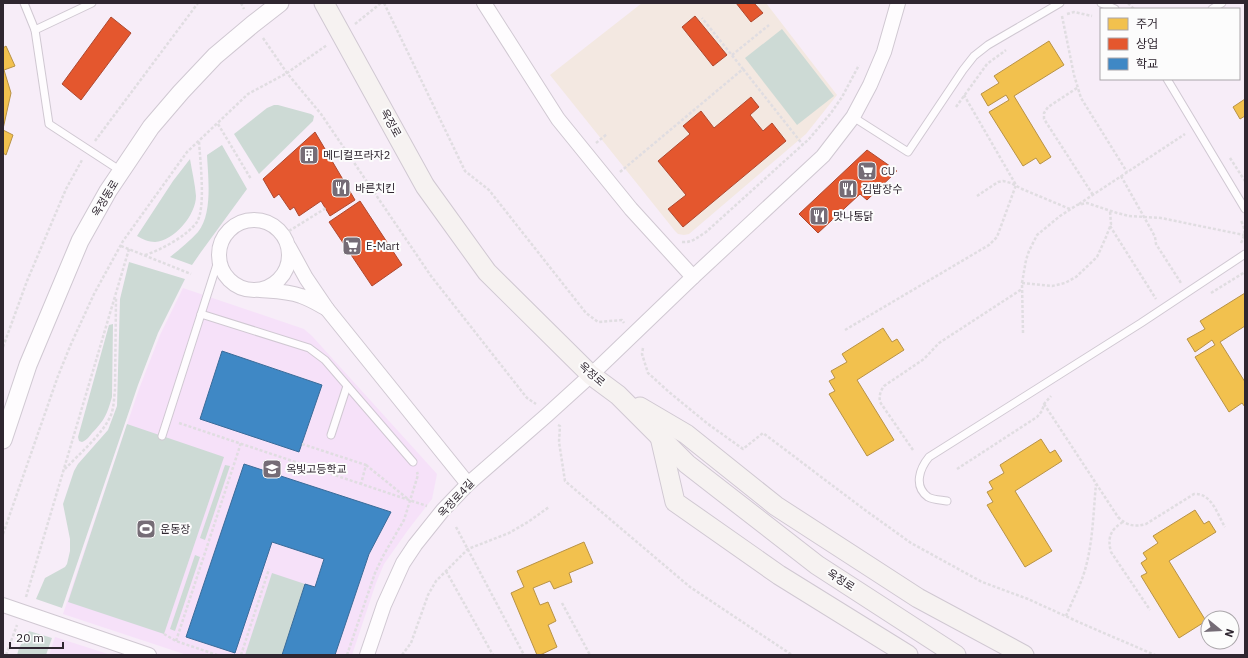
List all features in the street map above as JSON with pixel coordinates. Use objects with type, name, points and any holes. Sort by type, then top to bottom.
[{"type":"main road","name":"옥정로","points":[[324,3],[425,186],[487,272],[591,375],[618,395],[687,464],[817,565],[956,655]]},
{"type":"main road","points":[[618,395],[686,434],[776,506],[918,598],[1024,655]]},
{"type":"main road","points":[[660,437],[675,502],[779,575],[908,655]]},
{"type":"street","name":"옥정동로","points":[[3,440],[28,365],[80,241],[121,171],[151,127],[186,86],[215,56],[280,3]]},
{"type":"street","points":[[484,3],[558,119],[631,209],[693,278]]},
{"type":"street","name":"옥정로4길","points":[[367,655],[384,605],[395,580],[415,545],[443,510],[468,484],[548,415],[591,375],[823,156],[853,117],[870,85],[884,52],[898,3]]},
{"type":"street","points":[[327,309],[296,294],[282,291],[250,290],[238,286],[228,278],[221,267],[219,254],[225,234],[234,226],[246,221],[260,221],[270,224],[278,230],[306,278],[327,309],[468,484]]},
{"type":"street","points":[[250,290],[268,287],[276,282],[284,271],[287,263],[288,251],[284,238]]},
{"type":"street","points":[[3,605],[149,655]]},
{"type":"lane","points":[[24,3],[35,30],[49,124],[121,171]]},
{"type":"lane","points":[[35,30],[92,3]]},
{"type":"lane","points":[[853,117],[908,152],[974,56],[988,45],[1060,3]]},
{"type":"lane","points":[[1101,3],[1113,8]]},
{"type":"lane","points":[[1168,80],[1245,209]]},
{"type":"lane","points":[[947,501],[929,497],[923,491],[919,474],[922,465],[929,457],[1140,323],[1245,254]]},
{"type":"lane","points":[[162,436],[219,258]]},
{"type":"lane","points":[[201,314],[309,348],[325,360],[413,462]]},
{"type":"lane","points":[[332,435],[347,386]]},
{"type":"path","points":[[3,347],[27,281],[66,190],[88,150],[198,3]]},
{"type":"path","points":[[384,3],[465,171],[489,190],[586,313],[598,322],[622,320],[626,325]]},
{"type":"path","points":[[1056,19],[1074,12],[1092,16]]},
{"type":"path","points":[[1062,16],[1077,88],[1081,98],[1127,172]]},
{"type":"path","points":[[702,18],[803,145]]},
{"type":"path","points":[[732,55],[769,25]]},
{"type":"path","points":[[956,107],[987,64],[1008,49]]},
{"type":"path","points":[[679,241],[685,243],[693,241],[706,232],[803,145],[831,114],[862,60]]},
{"type":"path","points":[[619,172],[743,69]]},
{"type":"path","points":[[3,534],[58,376],[71,344],[94,294],[121,246],[187,152],[248,94],[287,73],[321,114],[431,276],[527,398],[537,405]]},
{"type":"path","points":[[1077,88],[1048,107],[1044,113],[1044,119],[1093,195]]},
{"type":"path","points":[[964,95],[1016,185]]},
{"type":"path","points":[[218,124],[251,180]]},
{"type":"path","points":[[1183,128],[1189,138]]},
{"type":"path","points":[[1023,333],[1022,283],[1026,260],[1037,234],[1060,216],[1186,133]]},
{"type":"path","points":[[145,255],[175,241],[197,222],[202,195],[200,141]]},
{"type":"path","points":[[616,168],[624,178]]},
{"type":"path","points":[[1121,176],[1155,237],[1156,244],[1181,284],[1188,280]]},
{"type":"path","points":[[977,196],[998,182],[1003,181],[1016,185],[1071,209]]},
{"type":"path","points":[[845,330],[989,245],[997,236],[1016,185]]},
{"type":"path","points":[[1077,205],[1087,203],[1128,216],[1161,218],[1244,235]]},
{"type":"path","points":[[284,238],[326,208]]},
{"type":"path","points":[[1022,283],[1052,286],[1065,283],[1076,276],[1097,257],[1110,226],[1110,211]]},
{"type":"path","points":[[1239,217],[1245,232],[1239,245]]},
{"type":"path","points":[[1110,226],[1156,300],[1163,296]]},
{"type":"path","points":[[121,246],[191,274]]},
{"type":"path","points":[[6,655],[21,612],[130,249]]},
{"type":"path","points":[[1206,297],[1245,272]]},
{"type":"path","points":[[913,450],[880,402],[879,396],[884,386],[924,359],[939,343],[1022,288]]},
{"type":"path","points":[[64,470],[104,427],[111,414],[115,390],[116,294]]},
{"type":"path","points":[[644,343],[642,354],[648,373],[708,424],[743,449],[763,432],[911,543],[982,582],[1028,598],[1156,655]]},
{"type":"path","points":[[957,469],[1037,417],[1042,411],[1044,404],[1052,395]]},
{"type":"path","points":[[1044,404],[1118,517],[1123,522],[1132,526],[1146,524],[1194,494],[1200,494],[1210,499],[1224,527]]},
{"type":"path","points":[[168,419],[433,508]]},
{"type":"path","points":[[560,426],[559,442],[565,481],[690,587],[792,655]]},
{"type":"path","points":[[176,641],[241,444]]},
{"type":"path","points":[[302,444],[366,465],[410,501]]},
{"type":"path","points":[[347,655],[378,565],[401,526],[410,501],[418,475],[417,469],[413,462]]},
{"type":"path","points":[[361,484],[366,465]]},
{"type":"path","points":[[1066,616],[1082,578],[1086,564],[1092,535],[1096,483]]},
{"type":"path","points":[[402,655],[411,643],[428,595],[436,581],[446,570],[468,549],[509,533],[549,507]]},
{"type":"path","points":[[1123,522],[1115,527],[1112,532],[1109,546],[1110,552],[1150,610]]},
{"type":"path","points":[[456,527],[524,655]]},
{"type":"path","points":[[241,655],[269,569]]},
{"type":"path","points":[[446,570],[493,655]]},
{"type":"path","points":[[562,603],[590,655]]},
{"type":"path","points":[[164,634],[176,641],[217,655]]},
{"type":"shaded area","points":[[642,3],[766,3],[837,95],[806,134],[689,234],[684,235],[678,234],[675,231],[550,75]]},
{"type":"shaded area","points":[[782,29],[834,96],[797,125],[745,58]]},
{"type":"shaded area","points":[[274,105],[311,114],[314,116],[313,121],[259,174],[234,134],[267,108]]},
{"type":"shaded area","points":[[222,145],[247,189],[192,265],[170,257],[192,239],[203,224],[208,205],[209,184],[207,155]]},
{"type":"shaded area","points":[[190,159],[196,196],[195,203],[188,219],[176,232],[162,241],[150,241],[137,236],[173,181]]},
{"type":"shaded area","points":[[129,262],[185,279],[158,333],[138,385],[62,608],[36,599],[45,578],[65,567],[67,564],[70,551],[70,539],[63,504],[74,471],[78,464],[108,430],[117,406],[120,299]]},
{"type":"shaded area","name":"옥빛고등학교","points":[[183,288],[304,329],[437,474],[432,499],[384,564],[376,583],[352,655],[187,655],[63,614],[139,389],[160,335]]},
{"type":"shaded area","points":[[113,324],[112,397],[103,420],[88,438],[82,442],[79,441],[78,437],[109,325]]},
{"type":"shaded area","name":"운동장","points":[[127,424],[224,457],[164,634],[68,602]]},
{"type":"shaded area","points":[[225,465],[230,466],[205,540],[200,538]]},
{"type":"shaded area","points":[[195,555],[200,557],[175,631],[170,629]]},
{"type":"shaded area","points":[[272,573],[305,584],[282,655],[245,655]]},
{"type":"shaded area","points":[[29,631],[52,638],[46,655],[17,655],[19,648]]},
{"type":"shaded area","points":[[55,637],[111,655],[49,655]]},
{"type":"building: 주거","points":[[1049,41],[1064,65],[1014,96],[1051,157],[1040,164],[1036,158],[1023,166],[989,112],[1009,100],[1006,95],[988,106],[981,94],[999,83],[994,76]]},
{"type":"building: 주거","points":[[6,46],[15,66],[4,70],[11,93],[3,129],[3,48]]},
{"type":"building: 주거","points":[[1245,99],[1245,116],[1240,119],[1233,107]]},
{"type":"building: 주거","points":[[3,130],[13,135],[6,155],[3,153]]},
{"type":"building: 주거","points":[[1245,293],[1245,326],[1220,342],[1245,382],[1245,407],[1242,403],[1229,412],[1195,357],[1215,345],[1212,340],[1195,352],[1187,339],[1205,329],[1200,321]]},
{"type":"building: 주거","points":[[883,328],[892,342],[897,339],[904,350],[857,380],[894,440],[867,456],[829,394],[835,391],[829,381],[835,378],[831,371],[847,362],[842,354]]},
{"type":"building: 주거","points":[[1041,439],[1050,453],[1055,450],[1062,461],[1015,491],[1052,551],[1025,567],[987,505],[993,502],[987,492],[993,489],[989,482],[1004,473],[1000,465]]},
{"type":"building: 주거","points":[[1195,510],[1204,524],[1209,521],[1216,532],[1169,561],[1200,611],[1200,625],[1179,638],[1141,576],[1147,573],[1141,563],[1147,559],[1143,553],[1158,543],[1153,536]]},
{"type":"building: 주거","points":[[584,542],[593,563],[569,573],[572,582],[554,589],[550,581],[533,588],[540,605],[548,602],[556,621],[548,625],[557,647],[537,655],[511,593],[524,587],[517,571]]},
{"type":"building: 상업","points":[[736,3],[754,3],[763,13],[751,22]]},
{"type":"building: 상업","points":[[695,16],[727,55],[713,66],[682,27]]},
{"type":"building: 상업","points":[[111,17],[131,33],[81,100],[62,84]]},
{"type":"building: 상업","points":[[751,97],[759,107],[750,115],[763,131],[772,123],[786,141],[683,227],[668,209],[686,195],[658,161],[690,134],[683,126],[701,111],[714,128]]},
{"type":"building: 상업","name":"메디컬프라자2","points":[[315,132],[355,200],[330,216],[321,201],[299,216],[294,207],[290,210],[279,194],[274,198],[263,179]]},
{"type":"building: 상업","points":[[867,150],[897,171],[867,200],[860,194],[818,233],[799,214]]},
{"type":"building: 상업","points":[[360,201],[402,265],[372,286],[329,222]]},
{"type":"building: 학교","points":[[222,351],[322,385],[299,452],[200,419]]},
{"type":"building: 학교","points":[[244,464],[391,512],[369,554],[335,655],[282,655],[305,584],[315,587],[324,559],[272,542],[235,653],[186,637]]},
{"type":"place","name":"메디컬프라자2","points":[[309,155]]},
{"type":"place","name":"CU","points":[[867,171]]},
{"type":"place","name":"바른치킨","points":[[341,188]]},
{"type":"place","name":"김밥장수","points":[[848,189]]},
{"type":"place","name":"맛나통닭","points":[[819,216]]},
{"type":"place","name":"E-Mart","points":[[352,246]]},
{"type":"place","name":"옥빛고등학교","points":[[272,469]]},
{"type":"place","name":"운동장","points":[[146,529]]}]
